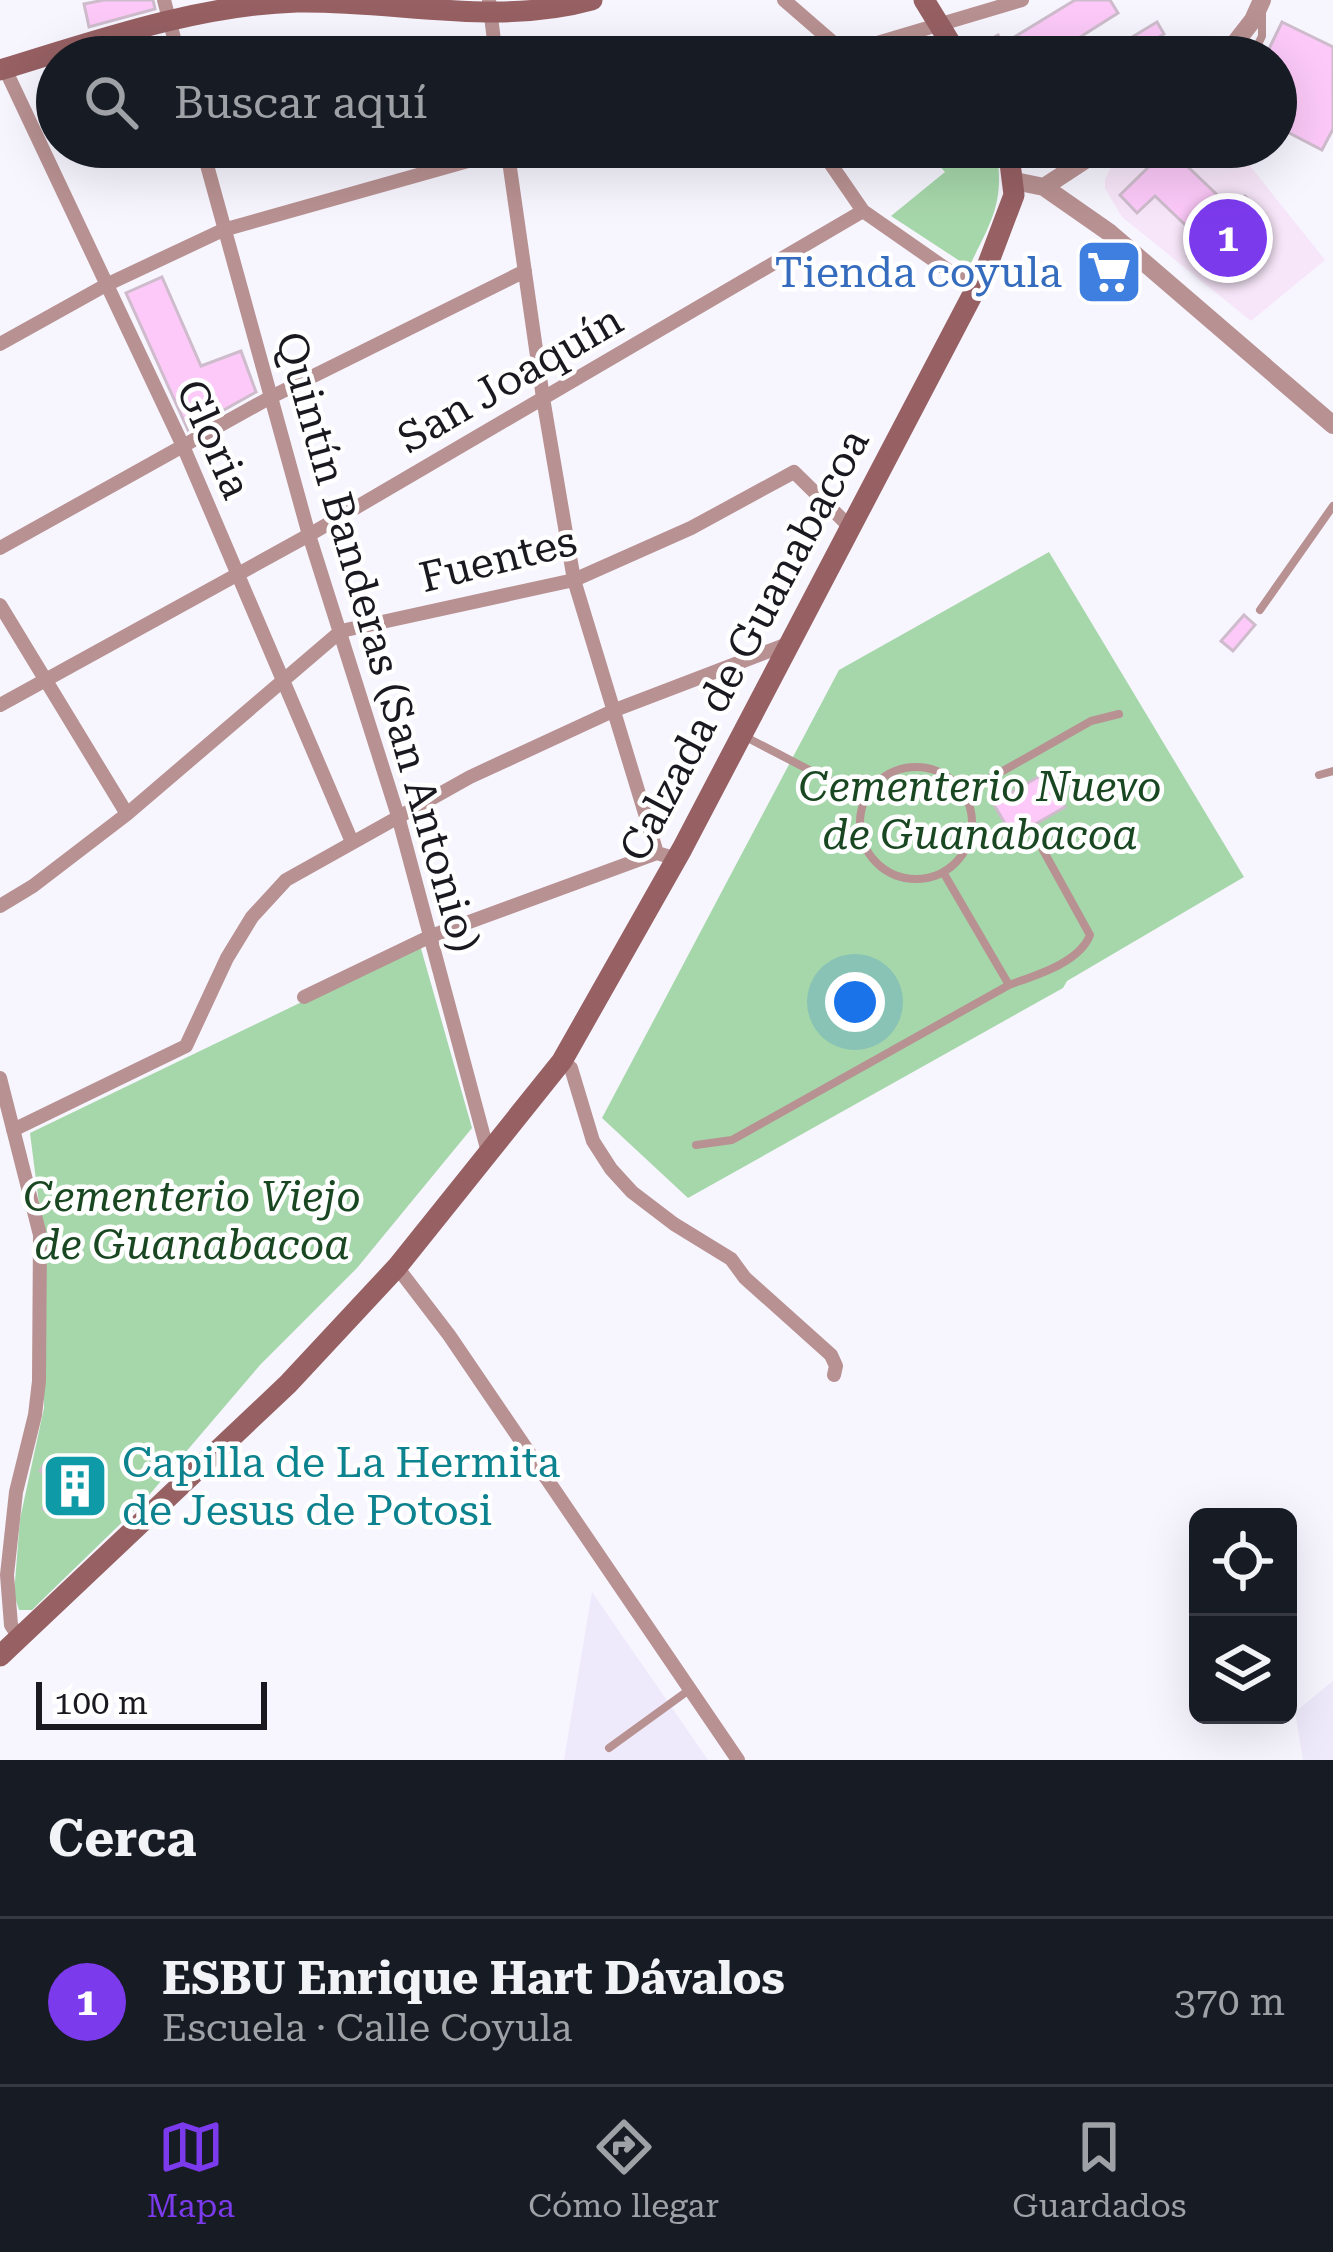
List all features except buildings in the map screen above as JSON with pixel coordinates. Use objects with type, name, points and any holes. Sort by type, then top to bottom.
[{"type":"main road","points":[[124,36],[227,8],[300,2],[550,12],[592,0]]},
{"type":"main road","points":[[924,0],[946,36]]},
{"type":"main road","points":[[3,70],[36,61]]},
{"type":"main road","points":[[1012,168],[1015,181]]},
{"type":"main road","name":"Calzada de Guanabacoa","points":[[0,1656],[288,1384],[397,1267],[562,1060],[667,856],[742,736],[975,289],[1014,195],[1015,181]]},
{"type":"street","points":[[164,0],[173,36]]},
{"type":"street","points":[[784,0],[819,36]]},
{"type":"street","points":[[904,36],[1022,0]]},
{"type":"street","points":[[1240,36],[1262,1]]},
{"type":"street","name":"Gloria","points":[[3,70],[36,139]]},
{"type":"street","name":"Gloria","points":[[50,168],[183,446],[352,842]]},
{"type":"street","name":"Quintín Banderas (San Antonio)","points":[[208,168],[309,535],[398,816],[489,1156]]},
{"type":"street","points":[[0,344],[106,285],[224,230],[440,168]]},
{"type":"street","points":[[304,997],[430,936],[667,856],[574,580],[543,398],[512,168]]},
{"type":"street","points":[[833,168],[863,211],[975,289]]},
{"type":"street","points":[[1044,187],[1073,168]]},
{"type":"street","points":[[1015,181],[1044,187],[1125,245],[1333,425]]},
{"type":"street","name":"San Joaquín","points":[[0,705],[309,535],[863,211]]},
{"type":"street","points":[[0,548],[271,397],[525,271]]},
{"type":"street","name":"Fuentes","points":[[0,906],[127,814],[341,631],[574,580],[691,527],[794,472],[850,527]]},
{"type":"street","points":[[0,605],[127,814]]},
{"type":"street","points":[[13,1130],[187,1046],[227,958],[252,917],[286,880],[470,777],[615,710],[790,643]]},
{"type":"street","points":[[562,1060],[572,1068],[593,1141],[611,1169],[674,1224],[731,1259],[745,1278],[831,1355],[834,1375]]},
{"type":"street","points":[[0,1078],[40,1234],[39,1381],[16,1492],[7,1575],[11,1625],[20,1639]]},
{"type":"street","points":[[0,1163],[20,1158]]},
{"type":"street","points":[[397,1267],[449,1335],[738,1760]]},
{"type":"lane","points":[[1262,1],[1262,36]]},
{"type":"lane","points":[[1260,610],[1333,506]]},
{"type":"lane","points":[[964,793],[1091,722],[1119,714]]},
{"type":"lane","points":[[742,736],[865,799]]},
{"type":"lane","points":[[913,767],[942,773],[964,793],[972,832],[965,851],[944,872],[924,879],[904,878],[877,864],[862,838],[860,818],[865,799],[885,776],[913,767]]},
{"type":"lane","points":[[1319,775],[1333,771]]},
{"type":"lane","points":[[696,1145],[732,1140],[1085,947],[1090,934],[1043,850]]},
{"type":"lane","points":[[944,872],[1010,985]]},
{"type":"lane","points":[[609,1748],[689,1690]]},
{"type":"shaded area","points":[[1110,168],[1252,168],[1325,260],[1251,321],[1122,217],[1105,180]]},
{"type":"shaded area","points":[[592,1592],[708,1760],[564,1760]]},
{"type":"shaded area","points":[[1333,1681],[1333,1760],[1303,1760],[1297,1710]]},
{"type":"green space","points":[[941,168],[998,168],[995,209],[969,267],[891,216],[945,172]]},
{"type":"green space","name":"Cementerio Nuevo de Guanabacoa","points":[[1049,552],[1244,877],[1067,981],[1063,988],[688,1198],[602,1118],[839,670]]},
{"type":"green space","name":"Cementerio Viejo de Guanabacoa","points":[[420,945],[472,1128],[357,1268],[260,1365],[144,1501],[32,1610],[19,1610],[14,1594],[20,1519],[44,1408],[43,1235],[30,1133]]},
{"type":"place","name":"ESBU Enrique Hart Dávalos","points":[[1228,238]]},
{"type":"place","name":"Tienda coyula","points":[[1109,272]]},
{"type":"place","name":"Capilla de La Hermita de Jesus de Potosi","points":[[75,1486]]}]
